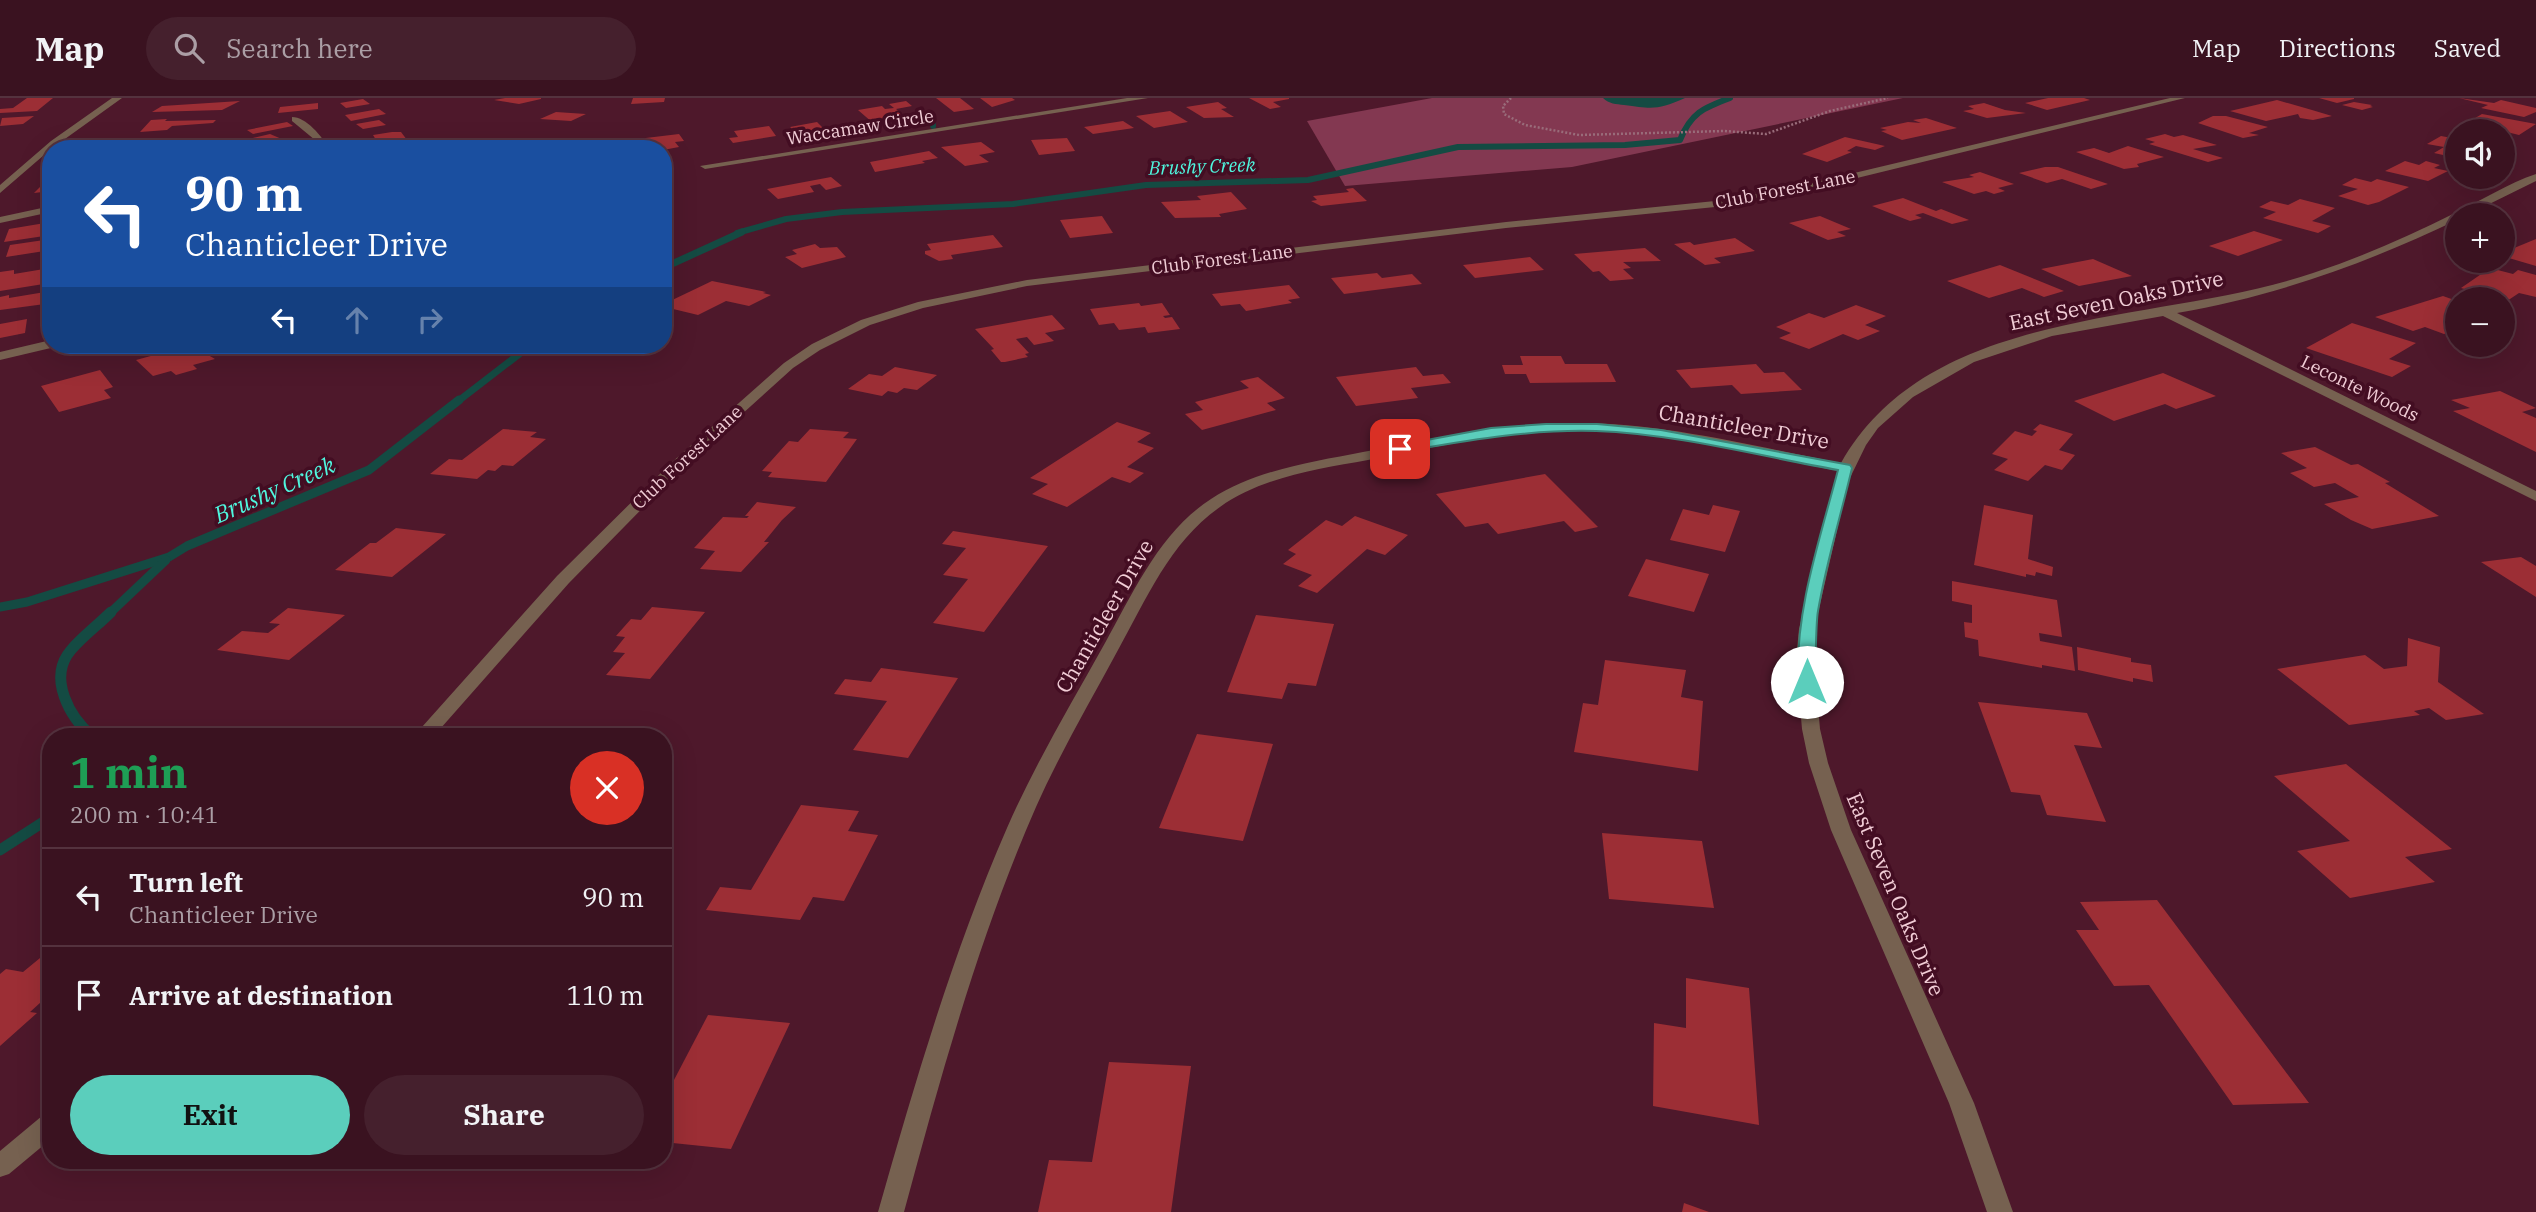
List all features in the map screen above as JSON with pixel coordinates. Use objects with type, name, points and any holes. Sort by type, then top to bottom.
[{"type":"street","points":[[58,140],[118,98]]},
{"type":"street","name":"Waccamaw Circle","points":[[705,166],[1144,98]]},
{"type":"street","name":"Club Forest Lane","points":[[430,728],[595,542],[694,449],[799,358],[841,334],[877,320],[971,293],[1027,283],[1493,226],[1682,208],[1760,197],[2181,98]]},
{"type":"street","points":[[295,119],[319,140]]},
{"type":"street","points":[[0,190],[42,153]]},
{"type":"street","name":"East Seven Oaks Drive","points":[[2484,203],[2536,177]]},
{"type":"street","points":[[0,220],[42,210]]},
{"type":"street","name":"East Seven Oaks Drive","points":[[2000,1212],[1990,1178],[1951,1078],[1860,876],[1816,752],[1808,704],[1805,661],[1810,612],[1845,468],[1872,426],[1902,396],[1931,377],[1964,361],[2039,336],[2246,296],[2335,271],[2445,222]]},
{"type":"street","name":"Leconte Woods","points":[[2167,313],[2536,497]]},
{"type":"street","points":[[0,356],[42,346]]},
{"type":"street","name":"Chanticleer Drive","points":[[891,1212],[936,1057],[983,914],[1017,828],[1060,739],[1166,550],[1191,521],[1238,491],[1286,472],[1451,439],[1516,430],[1597,427],[1640,431],[1845,468]]},
{"type":"street","points":[[0,1166],[42,1131]]},
{"type":"path","points":[[1511,98],[1503,106],[1504,114],[1533,128],[1608,135],[1706,132],[1769,134],[1791,128],[1802,120],[1826,111],[1888,98]]},
{"type":"shaded area","points":[[1432,98],[1903,98],[1572,167],[1345,186],[1307,121]]},
{"type":"shaded area","points":[[1603,98],[1685,98],[1661,107],[1649,108],[1613,103]]},
{"type":"building","points":[[27,98],[53,98],[37,111],[0,113],[0,109],[13,108]]},
{"type":"building","points":[[633,98],[665,98],[664,102],[631,104]]},
{"type":"building","points":[[936,98],[960,98],[974,109],[954,112]]},
{"type":"building","points":[[980,98],[1012,98],[1015,100],[992,107]]},
{"type":"building","points":[[1249,98],[1289,99],[1273,102],[1281,107],[1270,109]]},
{"type":"building","points":[[2048,98],[2090,100],[2047,110],[2025,103]]},
{"type":"building","points":[[2319,98],[2354,98],[2354,99],[2337,103]]},
{"type":"building","points":[[2459,98],[2494,103],[2501,100],[2536,108],[2536,112],[2524,117],[2481,108],[2488,105]]},
{"type":"building","points":[[363,99],[370,104],[346,108],[340,103]]},
{"type":"building","points":[[541,99],[519,104],[494,100]]},
{"type":"building","points":[[2277,100],[2332,116],[2313,120],[2300,118],[2298,114],[2266,121],[2230,111]]},
{"type":"building","points":[[240,101],[222,110],[152,112],[162,106]]},
{"type":"building","points":[[906,101],[912,106],[896,109],[905,116],[890,120],[873,123],[858,110],[882,106],[885,109],[894,108],[889,104]]},
{"type":"building","points":[[1218,102],[1227,108],[1221,109],[1234,117],[1204,118],[1186,107]]},
{"type":"building","points":[[2354,102],[2373,107],[2362,110],[2342,105]]},
{"type":"building","points":[[318,103],[318,109],[278,113],[280,107]]},
{"type":"building","points":[[1984,103],[2026,113],[1987,118],[1963,111],[1974,109],[1968,106]]},
{"type":"building","points":[[379,109],[386,114],[351,121],[345,115]]},
{"type":"building","points":[[1170,111],[1188,122],[1154,128],[1136,116]]},
{"type":"building","points":[[556,112],[586,114],[571,121],[540,119]]},
{"type":"building","points":[[2482,114],[2509,119],[2474,119]]},
{"type":"building","points":[[34,116],[23,124],[0,126],[2,118]]},
{"type":"building","points":[[2213,116],[2226,116],[2268,127],[2249,133],[2259,135],[2243,138],[2198,123]]},
{"type":"building","points":[[1926,118],[1957,128],[1902,140],[1881,131],[1887,130],[1880,128],[1908,122],[1921,123],[1913,120]]},
{"type":"building","points":[[167,119],[165,121],[216,120],[213,123],[140,132],[151,120]]},
{"type":"building","points":[[379,120],[386,125],[363,129],[356,124]]},
{"type":"building","points":[[2515,120],[2536,124],[2519,135],[2515,134]]},
{"type":"building","points":[[1123,121],[1134,128],[1093,134],[1084,127]]},
{"type":"building","points":[[287,122],[293,126],[253,134],[247,130]]},
{"type":"building","points":[[817,122],[824,129],[832,128],[836,131],[800,136],[790,127]]},
{"type":"building","points":[[769,126],[776,136],[733,143],[729,138],[738,137],[734,131]]},
{"type":"building","points":[[401,132],[407,140],[376,140],[373,135]]},
{"type":"building","points":[[270,134],[284,140],[244,140]]},
{"type":"building","points":[[679,134],[684,141],[675,142],[679,147],[672,148],[672,140],[629,140]]},
{"type":"building","points":[[2165,134],[2174,137],[2183,135],[2217,145],[2193,149],[2223,158],[2208,162],[2149,144],[2155,142],[2145,139]]},
{"type":"building","points":[[2441,136],[2445,137],[2445,155],[2434,153],[2444,147],[2427,144]]},
{"type":"building","points":[[1845,137],[1885,146],[1875,150],[1856,146],[1847,151],[1852,152],[1827,162],[1802,154]]},
{"type":"building","points":[[1067,138],[1075,151],[1039,155],[1031,140]]},
{"type":"building","points":[[981,142],[995,152],[979,155],[989,162],[965,166],[941,147]]},
{"type":"building","points":[[2128,146],[2164,157],[2137,164],[2139,167],[2124,169],[2076,152],[2094,148],[2109,153]]},
{"type":"building","points":[[929,151],[938,158],[875,172],[870,162]]},
{"type":"building","points":[[2405,161],[2419,165],[2426,161],[2440,165],[2434,168],[2445,172],[2428,181],[2385,171]]},
{"type":"building","points":[[2058,167],[2108,184],[2091,189],[2062,179],[2047,183],[2019,173]]},
{"type":"building","points":[[1980,172],[2014,184],[1998,188],[2005,191],[1994,194],[1986,191],[1974,194],[1942,182],[1974,177],[1969,175]]},
{"type":"building","points":[[831,177],[842,186],[826,190],[820,184],[810,186],[814,192],[778,199],[767,189]]},
{"type":"building","points":[[2355,178],[2371,182],[2377,179],[2409,187],[2368,205],[2338,196],[2358,189],[2342,185]]},
{"type":"building","points":[[1353,188],[1367,201],[1321,206],[1311,201],[1317,200],[1313,196],[1349,192],[1346,189]]},
{"type":"building","points":[[1231,192],[1247,209],[1219,214],[1221,217],[1175,218],[1161,202],[1201,200],[1197,196]]},
{"type":"building","points":[[1903,198],[1969,220],[1952,224],[1923,213],[1915,215],[1922,218],[1910,221],[1872,206]]},
{"type":"building","points":[[2300,199],[2335,208],[2312,221],[2331,226],[2318,233],[2263,218],[2276,212],[2259,207],[2271,201],[2288,205]]},
{"type":"building","points":[[1102,216],[1113,233],[1070,238],[1060,220]]},
{"type":"building","points":[[1820,216],[1851,229],[1837,232],[1846,236],[1828,240],[1789,223]]},
{"type":"building","points":[[42,224],[42,236],[4,242],[9,229]]},
{"type":"building","points":[[2254,231],[2283,240],[2238,256],[2209,246]]},
{"type":"building","points":[[993,235],[1003,247],[951,255],[953,259],[939,261],[925,254],[925,251],[931,250],[927,244]]},
{"type":"building","points":[[1735,238],[1755,251],[1714,258],[1721,263],[1705,265],[1674,244],[1690,242],[1694,245]]},
{"type":"building","points":[[2536,239],[2536,266],[2515,260],[2515,248]]},
{"type":"building","points":[[42,240],[42,251],[6,257],[10,245]]},
{"type":"building","points":[[815,244],[820,248],[837,247],[846,257],[802,268],[785,257],[797,254],[792,250]]},
{"type":"building","points":[[1645,248],[1661,261],[1623,262],[1631,268],[1623,269],[1634,279],[1610,281],[1599,271],[1593,272],[1574,254]]},
{"type":"building","points":[[1530,257],[1544,270],[1475,278],[1463,265]]},
{"type":"building","points":[[2093,259],[2132,276],[2079,286],[2041,269]]},
{"type":"building","points":[[2000,265],[2064,291],[2044,297],[2022,288],[1989,298],[1947,281]]},
{"type":"building","points":[[42,269],[42,284],[0,291],[0,272],[14,270],[14,274]]},
{"type":"building","points":[[2518,270],[2536,275],[2536,297],[2519,293],[2515,296],[2515,287],[2462,287],[2483,273],[2513,274]]},
{"type":"building","points":[[1377,273],[1382,278],[1412,274],[1422,284],[1344,294],[1331,278]]},
{"type":"building","points":[[712,281],[771,295],[749,306],[726,301],[698,315],[672,309],[672,300]]},
{"type":"building","points":[[1289,285],[1300,298],[1288,300],[1292,303],[1246,311],[1240,304],[1221,306],[1212,294]]},
{"type":"building","points":[[42,292],[42,304],[0,310],[0,297],[9,295],[9,298]]},
{"type":"building","points":[[2445,297],[2444,334],[2425,327],[2413,331],[2375,317]]},
{"type":"building","points":[[1139,303],[1141,306],[1162,303],[1170,315],[1163,316],[1172,317],[1180,329],[1148,333],[1145,327],[1119,330],[1114,323],[1099,325],[1090,309]]},
{"type":"building","points":[[1856,305],[1886,316],[1865,325],[1880,331],[1858,340],[1843,334],[1809,349],[1779,338],[1791,333],[1776,327],[1809,313],[1824,318]]},
{"type":"building","points":[[1052,315],[1065,329],[1045,333],[1054,341],[1034,345],[1027,337],[1016,339],[1029,353],[1025,354],[1028,357],[1005,362],[1001,362],[991,350],[994,349],[975,329]]},
{"type":"building","points":[[27,319],[25,333],[0,338],[0,324]]},
{"type":"building","points":[[2352,323],[2416,343],[2389,359],[2411,366],[2392,377],[2306,348]]},
{"type":"building","points":[[158,354],[206,354],[215,359],[193,365],[197,369],[176,375],[171,371],[153,376],[136,360]]},
{"type":"building","points":[[1520,356],[1561,356],[1565,364],[1607,364],[1616,382],[1530,383],[1526,374],[1505,374],[1502,365],[1523,365]]},
{"type":"building","points":[[1756,364],[1764,373],[1784,372],[1802,390],[1741,394],[1732,385],[1691,388],[1676,370]]},
{"type":"building","points":[[895,367],[937,375],[917,390],[904,388],[897,393],[888,391],[882,396],[848,389],[869,374],[882,376]]},
{"type":"building","points":[[1416,367],[1423,376],[1443,374],[1451,383],[1411,388],[1418,398],[1356,406],[1336,377]]},
{"type":"building","points":[[100,370],[113,387],[104,390],[111,398],[59,412],[41,386]]},
{"type":"building","points":[[2163,373],[2216,396],[2176,409],[2165,404],[2114,421],[2074,401]]},
{"type":"building","points":[[1258,377],[1285,398],[1267,403],[1276,410],[1202,430],[1185,414],[1203,410],[1195,402],[1249,388],[1240,381]]},
{"type":"building","points":[[2500,391],[2536,408],[2522,412],[2536,418],[2536,452],[2453,411],[2470,408],[2451,400]]},
{"type":"building","points":[[1117,422],[1151,433],[1137,442],[1154,448],[1127,467],[1144,473],[1130,483],[1112,477],[1067,507],[1032,494],[1048,484],[1030,478]]},
{"type":"building","points":[[2040,424],[2073,434],[2059,450],[2075,455],[2062,470],[2045,465],[2028,481],[1994,470],[2008,459],[1992,454],[2015,431],[2032,436],[2037,431],[2033,430]]},
{"type":"building","points":[[503,429],[537,432],[530,437],[546,439],[513,466],[502,465],[495,471],[488,470],[477,479],[430,474],[449,459],[462,460]]},
{"type":"building","points":[[810,429],[849,432],[843,438],[857,439],[826,482],[768,477],[772,472],[762,471],[789,441],[798,442]]},
{"type":"building","points":[[2315,447],[2351,465],[2358,464],[2390,482],[2385,483],[2439,516],[2372,529],[2351,520],[2324,504],[2359,497],[2335,483],[2314,487],[2290,473],[2307,468],[2281,453]]},
{"type":"building","points":[[1545,474],[1598,527],[1575,532],[1564,521],[1498,534],[1488,523],[1465,527],[1436,494]]},
{"type":"building","points":[[757,502],[796,507],[782,520],[764,542],[769,542],[741,572],[700,569],[715,551],[694,548],[723,517],[747,518],[749,516],[745,516]]},
{"type":"building","points":[[1713,505],[1740,511],[1725,552],[1670,540],[1683,509],[1709,515]]},
{"type":"building","points":[[1984,505],[2033,515],[2028,559],[2053,567],[2052,576],[2036,572],[2035,576],[2026,574],[2026,577],[1974,565]]},
{"type":"building","points":[[1355,516],[1408,535],[1385,555],[1367,549],[1317,593],[1298,586],[1312,575],[1283,564],[1296,554],[1288,550],[1326,520],[1342,526]]},
{"type":"building","points":[[396,528],[446,534],[392,577],[335,570],[370,543],[376,543]]},
{"type":"building","points":[[953,531],[1048,546],[984,632],[933,623],[968,579],[943,575],[966,548],[942,544]]},
{"type":"building","points":[[2521,557],[2536,566],[2536,597],[2481,562]]},
{"type":"building","points":[[1646,559],[1709,574],[1694,612],[1628,596]]},
{"type":"building","points":[[1952,581],[2057,600],[2062,637],[2039,633],[2040,641],[2072,647],[2075,671],[2042,665],[2042,668],[1979,656],[1978,640],[1965,637],[1964,622],[1972,623],[1972,605],[1952,601]]},
{"type":"building","points":[[652,607],[705,612],[650,679],[606,675],[625,653],[613,652],[625,637],[616,636],[631,619],[641,620]]},
{"type":"building","points":[[288,608],[345,615],[289,660],[217,650],[242,631],[268,633],[280,624],[269,623]]},
{"type":"building","points":[[1256,615],[1334,624],[1316,686],[1288,683],[1282,699],[1227,692]]},
{"type":"building","points":[[2408,638],[2440,647],[2438,682],[2484,714],[2446,720],[2429,708],[2414,711],[2420,715],[2349,725],[2277,669],[2365,655],[2384,669],[2407,666]]},
{"type":"building","points":[[2077,647],[2151,665],[2153,682],[2133,678],[2133,682],[2078,670]]},
{"type":"building","points":[[1605,660],[1686,670],[1681,697],[1703,701],[1698,771],[1574,752],[1583,703],[1598,705]]},
{"type":"building","points":[[881,668],[958,678],[908,758],[853,750],[887,701],[834,694],[845,679],[871,682]]},
{"type":"building","points":[[1978,702],[2087,713],[2102,748],[2074,745],[2106,822],[2047,815],[2040,795],[2011,792]]},
{"type":"building","points":[[1197,734],[1273,744],[1243,841],[1159,828]]},
{"type":"building","points":[[2346,764],[2452,849],[2405,857],[2435,882],[2350,898],[2297,851],[2350,841],[2274,776]]},
{"type":"building","points":[[801,805],[859,811],[848,831],[878,835],[844,901],[813,897],[800,920],[706,910],[720,887],[751,890]]},
{"type":"building","points":[[1602,833],[1702,841],[1714,908],[1609,899]]},
{"type":"building","points":[[2157,900],[2309,1103],[2233,1105],[2149,985],[2114,986],[2076,930],[2099,930],[2080,902]]},
{"type":"building","points":[[42,956],[42,1001],[30,1012],[37,1013],[0,1046],[0,974],[6,969],[23,972]]},
{"type":"building","points":[[1686,978],[1749,988],[1759,1125],[1653,1106],[1654,1023],[1686,1028]]},
{"type":"building","points":[[708,1015],[790,1023],[731,1149],[672,1143],[672,1084]]},
{"type":"building","points":[[1109,1062],[1191,1066],[1171,1212],[1038,1212],[1049,1160],[1092,1162]]},
{"type":"building","points":[[1684,1203],[1709,1212],[1682,1212]]},
{"type":"waterway","name":"Brushy Creek","points":[[737,233],[786,219],[842,212],[1013,204],[1146,185],[1308,180],[1458,147],[1625,145],[1680,140],[1694,117],[1712,105],[1730,98]]},
{"type":"waterway","points":[[928,114],[932,118],[933,126]]},
{"type":"waterway","name":"Brushy Creek","points":[[672,264],[742,232]]},
{"type":"waterway","name":"Brushy Creek","points":[[457,402],[519,354]]},
{"type":"waterway","name":"Brushy Creek","points":[[0,607],[27,602],[169,557],[187,546],[369,470],[459,400]]},
{"type":"waterway","points":[[109,614],[166,560]]},
{"type":"waterway","points":[[83,728],[64,697],[61,673],[71,650],[111,612]]},
{"type":"waterway","points":[[0,850],[42,823]]},
{"type":"route","points":[[1400,449],[1491,432],[1597,427],[1661,434],[1845,468],[1810,612],[1805,661],[1807,682]]}]
